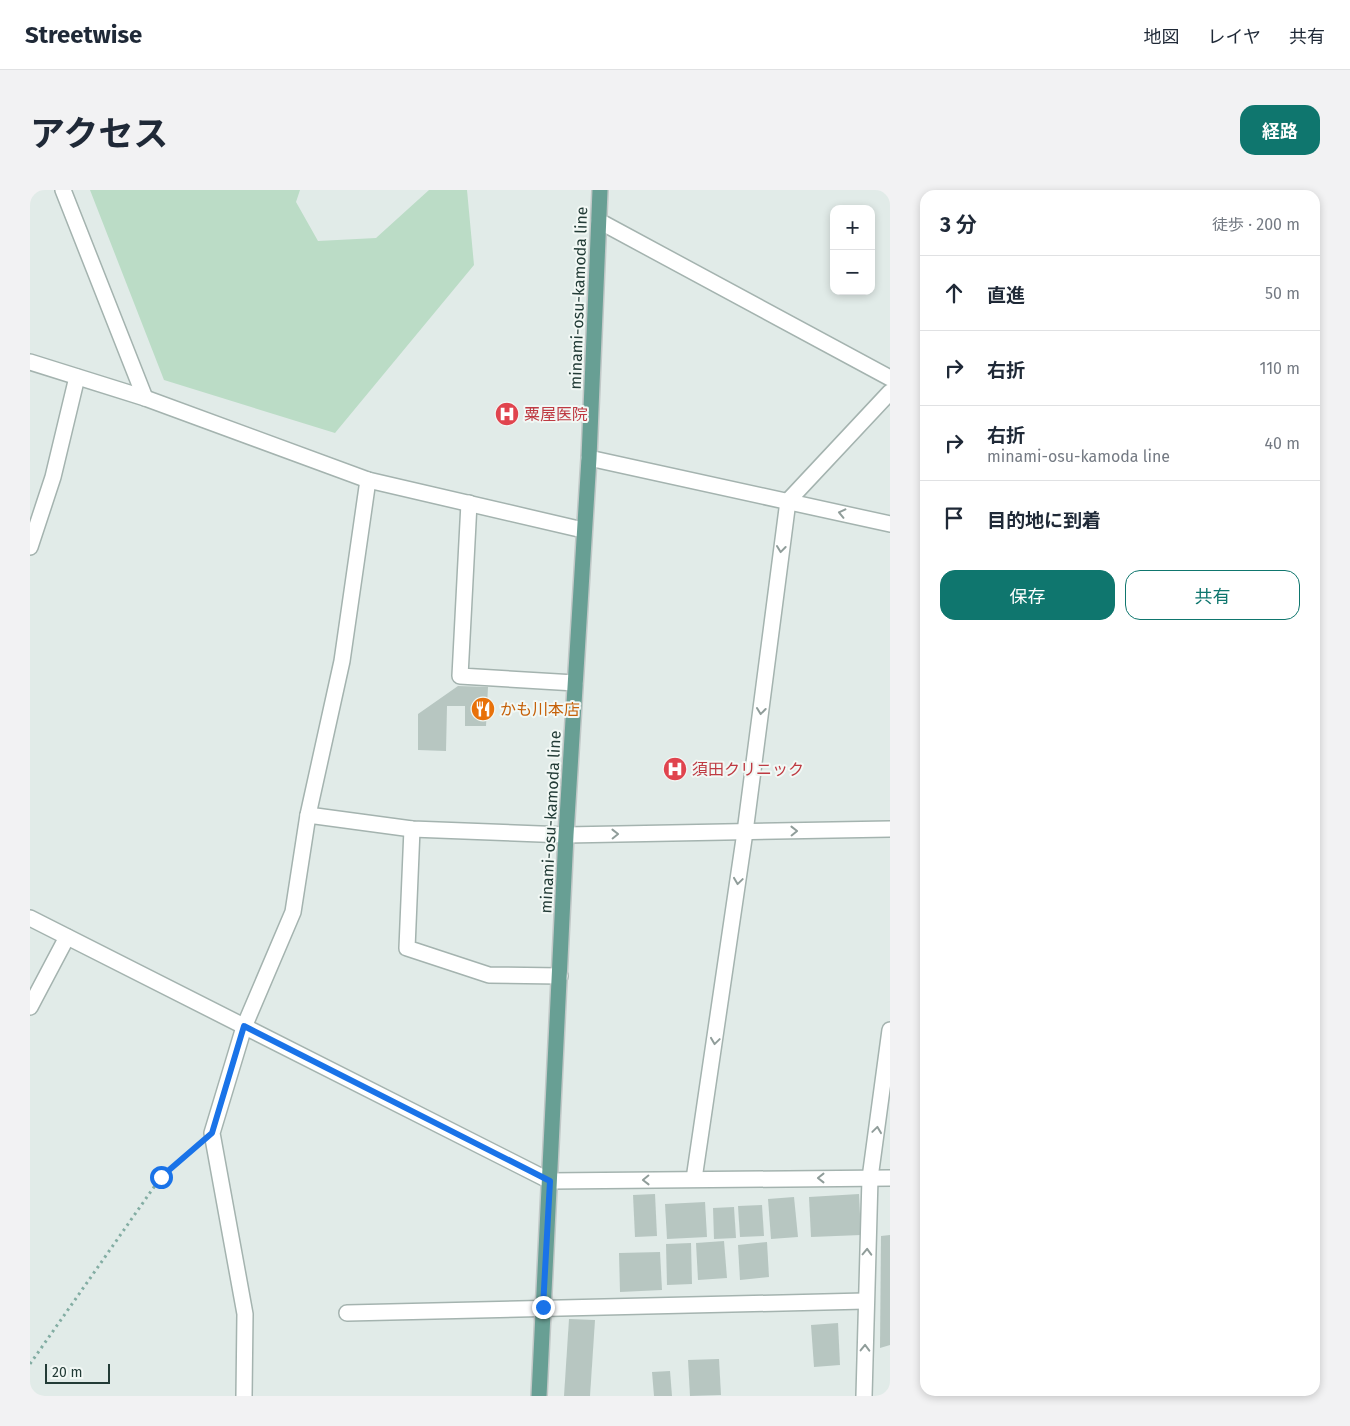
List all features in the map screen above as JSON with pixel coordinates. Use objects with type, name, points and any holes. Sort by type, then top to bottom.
[{"type":"main road","name":"minami-osu-kamoda line","points":[[539,1396],[566,835],[576,683],[583,530],[589,458],[600,190]]},
{"type":"street","points":[[63,190],[145,398]]},
{"type":"street","points":[[599,221],[890,378]]},
{"type":"street","points":[[30,362],[145,398],[368,480],[583,530]]},
{"type":"street","points":[[30,547],[53,477],[77,377]]},
{"type":"street","points":[[694,1179],[745,832],[788,501],[890,392]]},
{"type":"street","points":[[589,458],[890,524]]},
{"type":"street","points":[[244,1396],[245,1314],[212,1133],[244,1026],[293,912],[308,815],[342,661],[368,480]]},
{"type":"street","points":[[469,503],[460,676],[576,683]]},
{"type":"street","points":[[308,815],[412,829],[566,835],[890,830]]},
{"type":"street","points":[[412,829],[407,948],[489,975],[560,976]]},
{"type":"street","points":[[30,918],[550,1181],[890,1178]]},
{"type":"street","points":[[30,1007],[67,937]]},
{"type":"street","points":[[864,1396],[865,1301],[870,1178],[890,1030]]},
{"type":"street","points":[[347,1314],[543,1307],[865,1301]]},
{"type":"path","points":[[30,1364],[161,1177],[212,1133]]},
{"type":"green space","points":[[90,190],[300,190],[296,202],[318,241],[376,238],[429,190],[467,190],[474,265],[335,433],[164,380]]},
{"type":"building","points":[[458,686],[488,687],[486,726],[465,726],[465,706],[447,706],[446,751],[418,750],[418,714]]},
{"type":"building","points":[[655,1194],[657,1236],[635,1237],[633,1195]]},
{"type":"building","points":[[859,1194],[861,1235],[811,1237],[809,1197]]},
{"type":"building","points":[[794,1197],[798,1237],[771,1239],[768,1199]]},
{"type":"building","points":[[705,1202],[707,1237],[667,1239],[665,1204]]},
{"type":"building","points":[[762,1205],[764,1236],[740,1237],[738,1206]]},
{"type":"building","points":[[734,1207],[736,1238],[714,1239],[713,1208]]},
{"type":"building","points":[[890,1235],[890,1345],[880,1348],[881,1236]]},
{"type":"building","points":[[724,1241],[727,1278],[698,1280],[696,1243]]},
{"type":"building","points":[[767,1242],[769,1277],[740,1280],[738,1245]]},
{"type":"building","points":[[691,1243],[692,1284],[667,1285],[666,1244]]},
{"type":"building","points":[[660,1252],[662,1290],[620,1292],[619,1253]]},
{"type":"building","points":[[569,1319],[595,1320],[590,1396],[564,1396]]},
{"type":"building","points":[[838,1323],[840,1365],[814,1367],[811,1325]]},
{"type":"building","points":[[719,1359],[721,1395],[690,1396],[688,1360]]},
{"type":"building","points":[[670,1371],[672,1396],[654,1396],[652,1372]]},
{"type":"place","name":"粟屋医院","points":[[507,414]]},
{"type":"place","name":"かも川本店","points":[[483,709]]},
{"type":"place","name":"須田クリニック","points":[[675,769]]},
{"type":"route","points":[[161,1177],[212,1133],[244,1026],[550,1181],[543,1307]]}]
